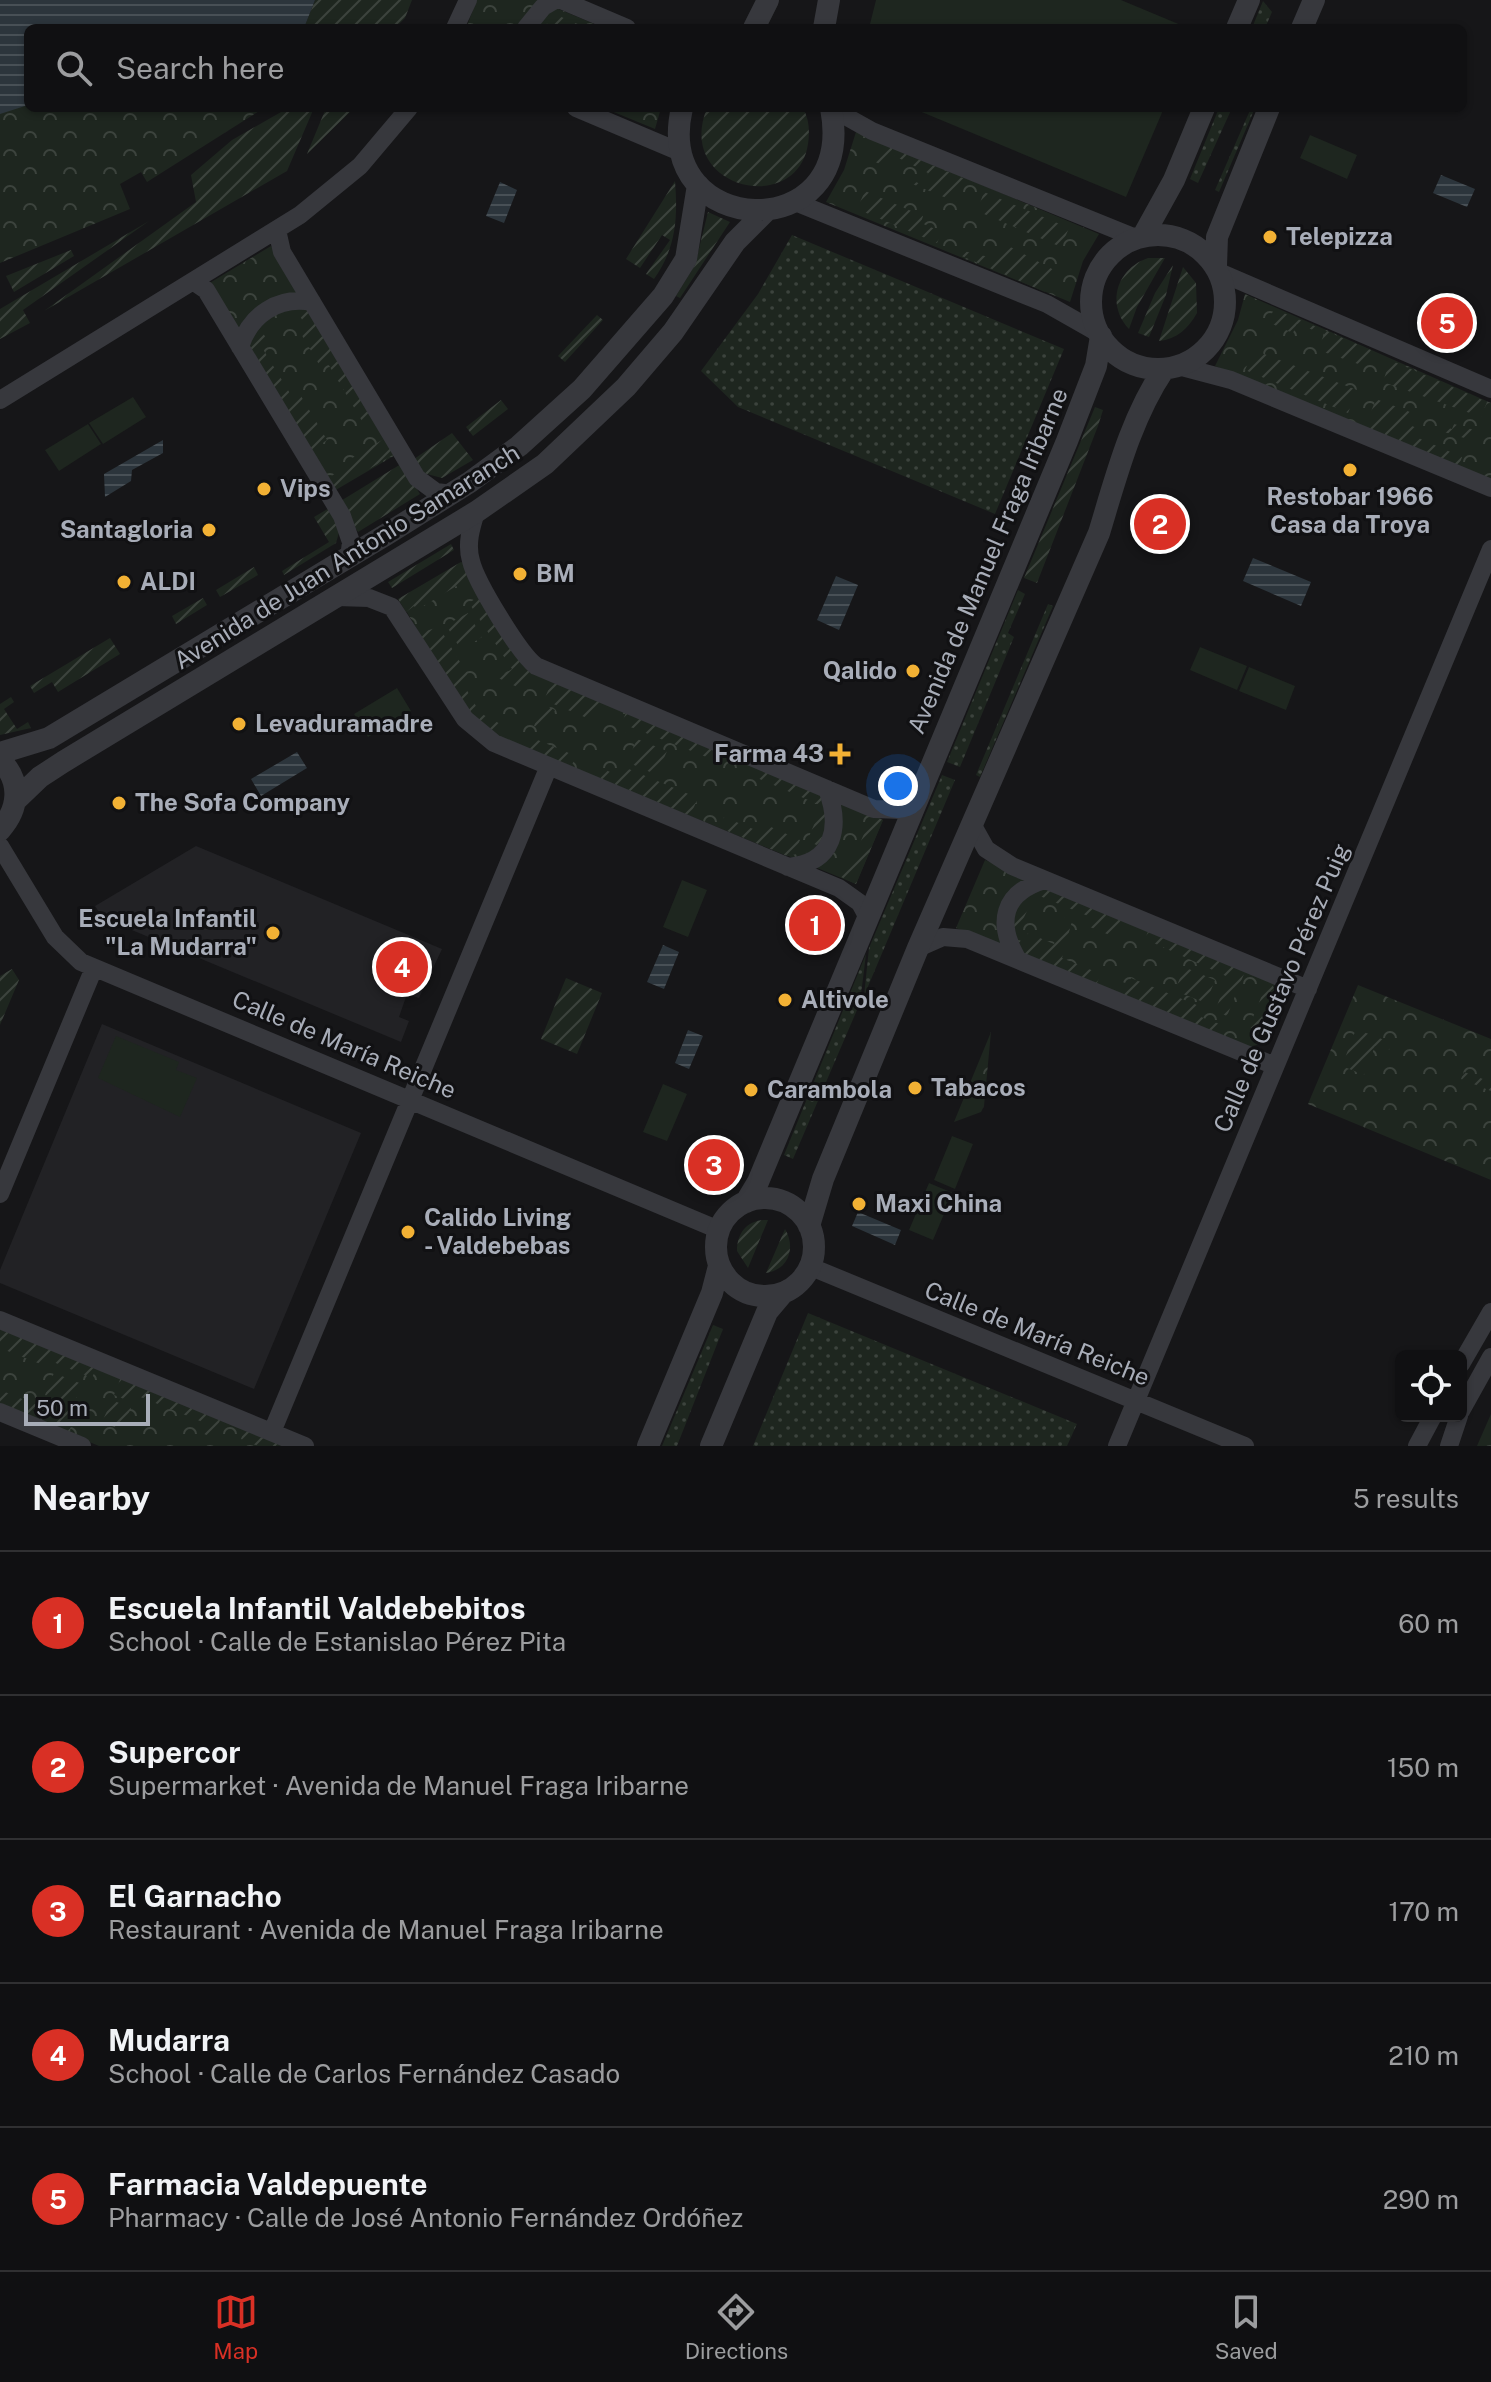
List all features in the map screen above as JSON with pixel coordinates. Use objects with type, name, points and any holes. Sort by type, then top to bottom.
[{"type":"street","points":[[457,24],[468,0]]},
{"type":"street","points":[[529,24],[543,7],[555,0]]},
{"type":"street","points":[[561,0],[618,24]]},
{"type":"street","points":[[756,24],[768,0]]},
{"type":"street","points":[[825,24],[829,0]]},
{"type":"street","points":[[1239,24],[1249,0]]},
{"type":"street","points":[[1304,24],[1314,0]]},
{"type":"street","points":[[0,400],[320,201],[360,166],[406,112]]},
{"type":"street","points":[[585,112],[680,152]]},
{"type":"street","points":[[682,112],[680,152],[698,185],[729,207],[766,211],[795,202],[819,183],[833,151],[835,129],[832,112]]},
{"type":"street","points":[[838,112],[872,131],[1139,237]]},
{"type":"street","points":[[1139,237],[1174,180],[1202,112]]},
{"type":"street","points":[[809,1226],[823,1179],[918,948],[1099,533],[1122,456],[1171,367],[1206,349],[1220,330],[1226,298],[1217,269],[1217,237],[1267,112]]},
{"type":"street","name":"Avenida de Juan Antonio Samaranch","points":[[0,753],[49,738],[349,558],[452,494],[519,446],[582,389],[663,296],[686,259],[698,185]]},
{"type":"street","points":[[795,202],[1047,304],[1099,334],[1124,359],[1141,367],[1171,367],[1231,380],[1491,488]]},
{"type":"street","name":"Avenida de Juan Antonio Samaranch","points":[[16,800],[63,762],[476,512],[545,464],[626,387],[673,332],[735,242],[766,211]]},
{"type":"street","points":[[277,230],[278,244],[417,478],[436,492],[452,494]]},
{"type":"street","points":[[1099,334],[1091,307],[1095,275],[1115,250],[1139,237],[1164,235],[1183,239],[1202,250],[1217,269],[1491,389]]},
{"type":"street","points":[[193,281],[206,290],[342,516],[351,542],[349,558]]},
{"type":"street","points":[[240,347],[245,333],[263,312],[295,299],[312,302]]},
{"type":"street","name":"Avenida de Manuel Fraga Iribarne","points":[[746,1202],[758,1182],[1085,396],[1096,366],[1099,334]]},
{"type":"street","points":[[476,512],[469,537],[473,569],[514,639],[536,666],[874,809],[902,810],[915,805]]},
{"type":"street","name":"Calle de Gustavo Pérez Puig","points":[[1117,1446],[1491,549]]},
{"type":"street","points":[[337,597],[376,599],[392,607],[474,729],[494,743],[849,894],[868,918]]},
{"type":"street","points":[[0,760],[11,774],[16,800],[13,812],[0,830]]},
{"type":"street","points":[[272,1432],[549,766]]},
{"type":"street","points":[[788,867],[812,860],[834,833],[834,807],[827,789]]},
{"type":"street","points":[[972,824],[979,840],[996,857],[1308,989]]},
{"type":"street","name":"Calle de María Reiche","points":[[0,846],[63,947],[94,968],[719,1230]]},
{"type":"street","points":[[1018,960],[1007,941],[1006,917],[1016,894],[1045,880]]},
{"type":"street","points":[[918,948],[943,937],[958,937],[1275,1066]]},
{"type":"street","points":[[0,1194],[94,968]]},
{"type":"street","points":[[648,1446],[712,1293],[719,1266],[716,1243],[719,1230],[729,1213],[746,1202],[769,1199],[785,1204],[809,1226],[814,1239],[811,1267],[802,1280],[783,1293],[767,1312],[711,1446]]},
{"type":"street","points":[[719,1266],[727,1278],[748,1293],[764,1296],[783,1293]]},
{"type":"street","name":"Calle de María Reiche","points":[[811,1267],[1245,1446]]},
{"type":"street","points":[[1467,1354],[1491,1312]]},
{"type":"street","points":[[0,1320],[305,1446]]},
{"type":"street","points":[[1467,1401],[1491,1357]]},
{"type":"street","points":[[0,1412],[82,1446]]},
{"type":"street","points":[[1417,1446],[1430,1422]]},
{"type":"street","points":[[1449,1446],[1457,1422]]},
{"type":"shaded area","points":[[0,0],[315,0],[306,24],[24,24],[24,106],[0,114]]},
{"type":"shaded area","points":[[1441,175],[1475,189],[1467,207],[1433,193]]},
{"type":"shaded area","points":[[500,182],[517,190],[504,223],[486,216]]},
{"type":"shaded area","points":[[163,440],[163,453],[132,470],[131,481],[105,497],[104,474]]},
{"type":"shaded area","points":[[1253,558],[1311,582],[1301,606],[1243,581]]},
{"type":"shaded area","points":[[836,576],[858,585],[839,630],[817,620]]},
{"type":"shaded area","points":[[297,752],[307,768],[261,796],[251,779]]},
{"type":"shaded area","name":"Escuela Infantil \"La Mudarra\"","points":[[196,846],[442,949],[419,998],[407,994],[399,1017],[409,1021],[401,1042],[103,918],[95,906]]},
{"type":"shaded area","points":[[663,945],[679,952],[664,989],[647,982]]},
{"type":"shaded area","points":[[102,1024],[361,1133],[254,1389],[0,1283],[0,1270]]},
{"type":"shaded area","points":[[688,1030],[703,1036],[689,1069],[675,1063]]},
{"type":"shaded area","points":[[858,1212],[901,1230],[895,1245],[852,1226]]},
{"type":"green space","points":[[0,0],[24,24],[24,112],[258,112],[147,182],[141,172],[120,184],[130,209],[0,263]]},
{"type":"green space","points":[[315,0],[412,0],[405,18],[399,24],[306,24]]},
{"type":"green space","points":[[477,0],[537,0],[594,24],[468,24]]},
{"type":"green space","points":[[876,0],[1121,0],[1178,24],[870,24]]},
{"type":"green space","points":[[1263,1],[1272,12],[1267,24],[1254,24]]},
{"type":"green space","points":[[552,13],[578,24],[547,24]]},
{"type":"green space","points":[[281,112],[312,112],[287,171],[44,311],[196,202],[191,175],[232,140]]},
{"type":"green space","points":[[324,112],[350,112],[307,154]]},
{"type":"green space","points":[[614,112],[660,112],[655,129]]},
{"type":"green space","points":[[706,112],[805,112],[809,130],[808,144],[799,167],[783,181],[763,186],[741,184],[722,174],[707,158],[701,136]]},
{"type":"green space","points":[[922,112],[1162,112],[1126,197]]},
{"type":"green space","points":[[1217,112],[1230,112],[1198,183],[1190,179]]},
{"type":"green space","points":[[1249,112],[1253,112],[1219,192],[1215,190]]},
{"type":"green space","points":[[856,132],[1099,234],[1083,261],[1070,302],[826,202],[844,170]]},
{"type":"green space","points":[[1310,135],[1357,155],[1347,179],[1300,158]]},
{"type":"green space","points":[[880,143],[965,179],[956,202],[910,183],[911,180],[923,185],[928,173],[889,153],[882,165],[873,161]]},
{"type":"green space","points":[[675,181],[674,233],[667,256],[654,279],[646,274],[670,240],[662,235],[640,268],[626,259]]},
{"type":"green space","points":[[865,191],[923,216],[921,223],[942,232],[937,243],[857,209]]},
{"type":"green space","points":[[984,192],[1069,228],[1061,247],[977,211]]},
{"type":"green space","points":[[708,212],[730,222],[680,298],[676,296],[695,265]]},
{"type":"green space","points":[[149,221],[23,310],[30,323],[0,339],[0,309]]},
{"type":"green space","points":[[792,235],[1064,349],[995,514],[738,407],[701,371],[758,294]]},
{"type":"green space","points":[[1001,242],[1054,270],[1045,292],[957,254],[959,250],[993,258]]},
{"type":"green space","points":[[271,246],[397,454],[334,491],[208,284]]},
{"type":"green space","points":[[71,250],[74,256],[14,292],[6,276]]},
{"type":"green space","points":[[1148,258],[1165,258],[1137,307],[1129,329],[1118,309],[1118,289],[1128,270]]},
{"type":"green space","points":[[1173,265],[1166,295],[1149,337],[1138,333],[1155,293]]},
{"type":"green space","points":[[1183,267],[1196,283],[1197,313],[1181,332],[1159,341]]},
{"type":"green space","points":[[1245,294],[1491,403],[1491,479],[1215,366],[1238,320]]},
{"type":"green space","points":[[294,306],[312,311],[373,414],[362,421],[327,362],[320,366],[300,332],[307,328]]},
{"type":"green space","points":[[1274,309],[1371,350],[1364,366],[1318,350],[1324,334],[1297,324],[1293,333],[1268,322]]},
{"type":"green space","points":[[597,315],[603,320],[565,362],[558,356]]},
{"type":"green space","points":[[257,324],[268,341],[261,346],[291,395],[298,391],[327,440],[309,452],[246,349]]},
{"type":"green space","points":[[1254,350],[1357,390],[1348,413],[1245,370]]},
{"type":"green space","points":[[1390,360],[1487,402],[1481,417],[1383,382]]},
{"type":"green space","points":[[133,397],[146,417],[103,444],[89,423]]},
{"type":"green space","points":[[1376,399],[1410,412],[1405,423],[1419,429],[1416,437],[1462,457],[1459,466],[1365,427]]},
{"type":"green space","points":[[501,400],[508,409],[473,436],[466,427]]},
{"type":"green space","points":[[1095,407],[1103,410],[1098,426],[1037,583],[1024,578]]},
{"type":"green space","points":[[88,424],[101,444],[59,471],[45,450]]},
{"type":"green space","points":[[1454,424],[1474,430],[1471,440],[1444,432],[1445,427],[1452,429]]},
{"type":"green space","points":[[452,433],[473,460],[442,478],[423,473],[414,459]]},
{"type":"green space","points":[[387,437],[396,453],[334,490],[327,479],[336,473],[334,469]]},
{"type":"green space","points":[[401,464],[420,494],[358,532],[339,502]]},
{"type":"green space","points":[[331,507],[340,529],[336,543],[284,575],[282,571],[329,542],[314,517]]},
{"type":"green space","points":[[451,544],[454,550],[392,588],[388,582]]},
{"type":"green space","points":[[461,562],[471,577],[417,610],[414,606],[406,612],[398,599]]},
{"type":"green space","points":[[462,562],[528,667],[883,820],[856,884],[491,734],[473,723],[399,599]]},
{"type":"green space","points":[[254,567],[258,575],[220,597],[216,590]]},
{"type":"green space","points":[[1018,590],[1025,594],[1008,633],[1014,637],[960,767],[947,762]]},
{"type":"green space","points":[[481,595],[535,671],[526,691],[498,678],[512,669],[469,603]]},
{"type":"green space","points":[[203,598],[207,605],[176,624],[172,616]]},
{"type":"green space","points":[[1048,604],[1053,606],[980,777],[976,775]]},
{"type":"green space","points":[[468,613],[482,637],[461,650],[446,625]]},
{"type":"green space","points":[[439,627],[472,682],[465,687],[480,713],[506,727],[501,738],[474,723],[419,633]]},
{"type":"green space","points":[[110,638],[120,654],[58,692],[52,682],[34,693],[30,686]]},
{"type":"green space","points":[[1200,647],[1247,666],[1237,690],[1190,670]]},
{"type":"green space","points":[[1249,667],[1295,686],[1286,710],[1239,691]]},
{"type":"green space","points":[[553,679],[603,701],[594,721],[544,700]]},
{"type":"green space","points":[[397,688],[411,711],[368,737],[354,714]]},
{"type":"green space","points":[[11,697],[14,702],[4,709],[17,729],[28,722],[31,728],[0,735],[0,704]]},
{"type":"green space","points":[[543,704],[555,710],[546,731],[534,726]]},
{"type":"green space","points":[[627,710],[719,749],[714,760],[628,726],[625,733],[619,730]]},
{"type":"green space","points":[[533,738],[576,756],[571,767],[529,749]]},
{"type":"green space","points":[[637,739],[667,751],[657,775],[627,762]]},
{"type":"green space","points":[[760,766],[819,793],[829,817],[819,846],[807,841],[822,806],[755,777]]},
{"type":"green space","points":[[624,767],[698,798],[690,816],[599,778],[603,769],[620,776]]},
{"type":"green space","points":[[942,775],[955,780],[864,996],[869,948]]},
{"type":"green space","points":[[872,815],[883,820],[856,884],[841,877],[845,868],[849,869]]},
{"type":"green space","points":[[724,817],[758,831],[762,823],[800,840],[797,847],[807,852],[787,856],[720,828]]},
{"type":"green space","points":[[985,860],[1272,979],[1281,1001],[1264,1043],[1245,1048],[956,928]]},
{"type":"green space","points":[[682,880],[707,890],[688,937],[663,927]]},
{"type":"green space","points":[[1040,887],[1125,917],[1117,938],[1085,925],[1088,916],[1035,894],[1018,930],[1008,926],[1013,904]]},
{"type":"green space","points":[[1065,917],[1072,921],[1062,958],[1101,974],[1096,985],[1007,948],[1011,937],[1024,942],[1028,933],[1054,944]]},
{"type":"green space","points":[[1149,929],[1246,969],[1227,1016],[1215,1011],[1228,977],[1145,939]]},
{"type":"green space","points":[[866,954],[860,1003],[793,1159],[784,1155]]},
{"type":"green space","points":[[1184,967],[1215,980],[1206,1003],[1175,991]]},
{"type":"green space","points":[[12,969],[19,980],[0,1025],[0,976]]},
{"type":"green space","points":[[566,978],[602,993],[577,1054],[541,1039]]},
{"type":"green space","points":[[1131,978],[1204,1008],[1201,1017],[1222,1025],[1218,1035],[1117,994],[1122,982],[1129,984]]},
{"type":"green space","points":[[1269,978],[1280,1001],[1267,1034],[1249,1027]]},
{"type":"green space","points":[[1358,985],[1491,1039],[1491,1180],[1308,1104]]},
{"type":"green space","points":[[1356,1029],[1392,1043],[1389,1050],[1375,1046],[1364,1075],[1342,1066]]},
{"type":"green space","points":[[991,1032],[984,1106],[981,1112],[954,1122]]},
{"type":"green space","points":[[116,1036],[179,1062],[176,1070],[197,1078],[180,1117],[98,1078]]},
{"type":"green space","points":[[1464,1072],[1491,1082],[1491,1091],[1461,1079]]},
{"type":"green space","points":[[663,1084],[687,1094],[667,1141],[643,1132]]},
{"type":"green space","points":[[952,1136],[973,1144],[955,1189],[934,1180]]},
{"type":"green space","points":[[929,1183],[953,1193],[933,1240],[909,1230]]},
{"type":"green space","points":[[768,1220],[748,1268],[737,1251],[739,1238],[749,1224]]},
{"type":"green space","points":[[785,1229],[790,1243],[788,1257],[780,1267],[766,1273]]},
{"type":"green space","points":[[808,1313],[1077,1424],[1067,1446],[753,1446]]},
{"type":"green space","points":[[0,1325],[289,1446],[99,1446],[0,1404]]},
{"type":"green space","points":[[713,1325],[723,1329],[677,1446],[662,1446]]},
{"type":"green space","points":[[0,1326],[97,1366],[92,1378],[46,1359],[43,1365],[0,1348]]},
{"type":"green space","points":[[54,1373],[82,1384],[73,1407],[45,1395]]},
{"type":"green space","points":[[121,1377],[221,1418],[213,1438],[202,1433],[205,1423],[138,1396],[134,1403],[114,1395]]},
{"type":"green space","points":[[0,1390],[37,1405],[40,1399],[73,1412],[70,1432],[0,1404]]},
{"type":"green space","points":[[112,1400],[131,1408],[122,1430],[102,1422]]},
{"type":"green space","points":[[1491,1414],[1491,1446],[1477,1446]]},
{"type":"green space","points":[[245,1428],[288,1446],[258,1446],[241,1439]]},
{"type":"place","name":"Telepizza","points":[[1270,237]]},
{"type":"place","name":"Farmacia Valdepuente","points":[[1447,323]]},
{"type":"place","name":"Restobar 1966 Casa da Troya","points":[[1350,470]]},
{"type":"place","name":"Vips","points":[[264,489]]},
{"type":"place","name":"Supercor","points":[[1160,524]]},
{"type":"place","name":"Santagloria","points":[[209,530]]},
{"type":"place","name":"BM","points":[[520,574]]},
{"type":"place","name":"ALDI","points":[[124,582]]},
{"type":"place","name":"Qalido","points":[[913,671]]},
{"type":"place","name":"Levaduramadre","points":[[239,724]]},
{"type":"place","name":"Farma 43","points":[[840,754]]},
{"type":"place","name":"The Sofa Company","points":[[119,803]]},
{"type":"place","name":"Escuela Infantil Valdebebitos","points":[[815,925]]},
{"type":"place","name":"Escuela Infantil \"La Mudarra\"","points":[[273,933]]},
{"type":"place","name":"Mudarra","points":[[402,967]]},
{"type":"place","name":"Altivole","points":[[785,1000]]},
{"type":"place","name":"Tabacos","points":[[915,1088]]},
{"type":"place","name":"Carambola","points":[[751,1090]]},
{"type":"place","name":"El Garnacho","points":[[714,1165]]},
{"type":"place","name":"Maxi China","points":[[859,1204]]},
{"type":"place","name":"Calido Living - Valdebebas","points":[[408,1232]]}]
